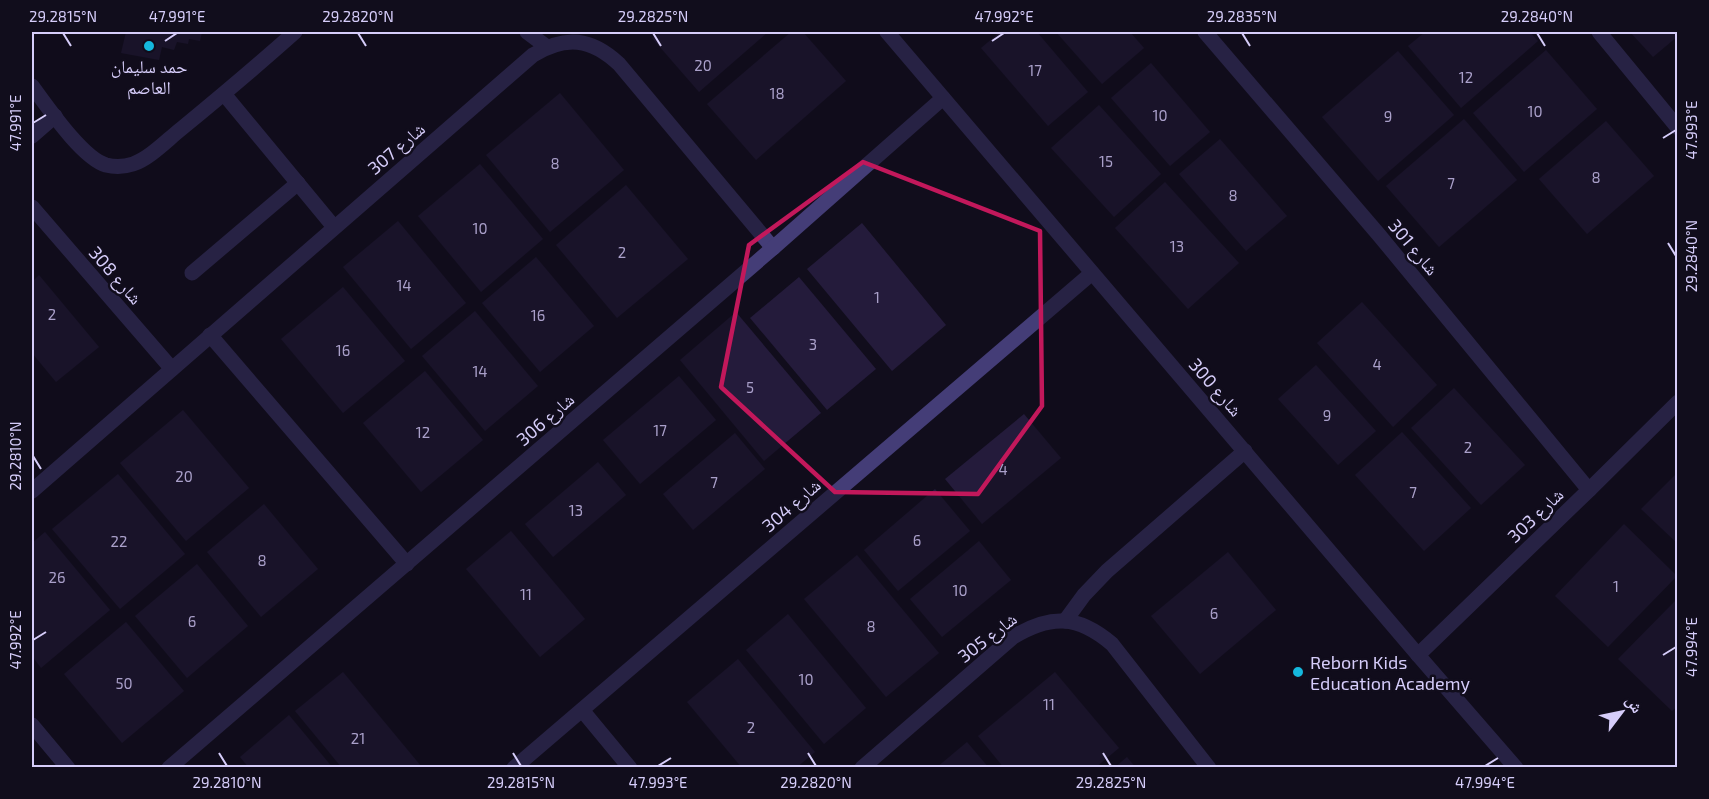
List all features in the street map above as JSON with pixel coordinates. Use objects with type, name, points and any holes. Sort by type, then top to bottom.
[{"type":"street","points":[[32,86],[80,147],[104,165],[119,167],[133,164],[146,157],[224,94],[295,32]]},
{"type":"street","points":[[527,32],[547,46]]},
{"type":"street","name":"شارع 300","points":[[887,32],[1516,768]]},
{"type":"street","name":"شارع 301","points":[[1204,32],[1386,244],[1589,490]]},
{"type":"street","points":[[1599,32],[1677,128]]},
{"type":"street","name":"شارع 307","points":[[32,491],[533,55],[547,46],[562,42],[578,42],[593,45],[607,53],[619,64],[773,248]]},
{"type":"street","points":[[224,94],[334,227]]},
{"type":"street","name":"شارع 306","points":[[169,768],[773,248],[943,98]]},
{"type":"street","points":[[32,136],[55,116]]},
{"type":"street","points":[[192,273],[298,183]]},
{"type":"street","name":"شارع 308","points":[[32,207],[172,369]]},
{"type":"street","name":"شارع 304","points":[[514,768],[1092,273]]},
{"type":"street","points":[[210,335],[407,564]]},
{"type":"street","name":"شارع 303","points":[[1418,655],[1677,402]]},
{"type":"street","points":[[1065,621],[1084,595],[1107,571],[1245,451]]},
{"type":"street","name":"شارع 305","points":[[862,768],[1013,637],[1029,627],[1046,622],[1065,621],[1082,624],[1098,632],[1112,644],[1209,768]]},
{"type":"street","points":[[582,710],[630,768]]},
{"type":"street","points":[[32,725],[68,768]]},
{"type":"highlighted area","points":[[863,162],[1040,231],[1042,406],[978,494],[835,492],[721,387],[749,245]]},
{"type":"building","name":"حمد سليمان العاصم","points":[[126,32],[202,32],[200,41],[189,39],[188,44],[177,42],[174,50],[162,47],[159,60],[121,53]]},
{"type":"building","points":[[660,32],[768,32],[699,92],[652,38]]},
{"type":"building","points":[[791,32],[803,32],[846,81],[756,160],[707,104]]},
{"type":"building","points":[[1000,32],[1037,32],[1088,92],[1048,126],[981,48]]},
{"type":"building","points":[[1056,32],[1130,32],[1144,48],[1102,84]]},
{"type":"building","points":[[1425,32],[1530,32],[1538,41],[1461,108],[1408,46]]},
{"type":"building","points":[[1630,32],[1678,32],[1678,36],[1653,57]]},
{"type":"building","points":[[1546,50],[1597,109],[1524,172],[1473,113]]},
{"type":"building","points":[[1398,51],[1454,115],[1378,181],[1322,117]]},
{"type":"building","points":[[1151,63],[1210,132],[1170,166],[1111,98]]},
{"type":"building","points":[[560,93],[624,170],[550,232],[486,155]]},
{"type":"building","points":[[1099,105],[1161,174],[1114,217],[1051,148]]},
{"type":"building","points":[[1464,119],[1517,180],[1439,247],[1386,186]]},
{"type":"building","points":[[1606,121],[1654,176],[1587,234],[1539,179]]},
{"type":"building","points":[[1220,139],[1287,216],[1246,251],[1179,174]]},
{"type":"building","points":[[480,164],[543,239],[481,292],[418,216]]},
{"type":"building","points":[[1165,182],[1239,263],[1188,309],[1115,228]]},
{"type":"building","points":[[626,185],[688,259],[617,318],[556,245]]},
{"type":"building","points":[[398,221],[466,303],[411,349],[343,267]]},
{"type":"building","points":[[862,223],[946,325],[892,371],[807,269]]},
{"type":"building","points":[[536,257],[594,326],[540,372],[482,303]]},
{"type":"building","points":[[39,275],[99,347],[56,382],[32,353],[32,282]]},
{"type":"building","points":[[799,277],[876,369],[827,410],[750,318]]},
{"type":"building","points":[[343,287],[405,361],[343,413],[281,339]]},
{"type":"building","points":[[1362,302],[1437,385],[1393,427],[1317,343]]},
{"type":"building","points":[[475,311],[538,386],[485,431],[422,356]]},
{"type":"building","points":[[736,312],[821,413],[764,461],[680,360]]},
{"type":"building","points":[[1316,365],[1376,431],[1338,465],[1278,399]]},
{"type":"building","points":[[425,371],[483,440],[421,492],[363,423]]},
{"type":"building","points":[[679,376],[716,420],[640,484],[603,440]]},
{"type":"building","points":[[1454,388],[1525,465],[1481,505],[1411,428]]},
{"type":"building","points":[[183,410],[249,488],[186,541],[120,463]]},
{"type":"building","points":[[1024,414],[1061,458],[982,524],[945,479]]},
{"type":"building","points":[[1402,432],[1471,508],[1424,551],[1355,475]]},
{"type":"building","points":[[735,433],[765,469],[693,530],[663,494]]},
{"type":"building","points":[[598,462],[626,495],[553,557],[525,524]]},
{"type":"building","points":[[1678,472],[1678,544],[1641,509]]},
{"type":"building","points":[[118,474],[185,554],[120,609],[52,529]]},
{"type":"building","points":[[935,489],[970,531],[898,591],[864,550]]},
{"type":"building","points":[[264,504],[318,569],[261,617],[207,552]]},
{"type":"building","points":[[1624,524],[1677,576],[1608,647],[1555,596]]},
{"type":"building","points":[[511,531],[585,619],[540,657],[466,569]]},
{"type":"building","points":[[45,532],[110,610],[41,668],[32,656],[32,543]]},
{"type":"building","points":[[979,541],[1011,580],[942,637],[910,599]]},
{"type":"building","points":[[1228,552],[1276,610],[1200,674],[1151,616]]},
{"type":"building","points":[[857,555],[939,653],[886,697],[804,599]]},
{"type":"building","points":[[197,564],[248,626],[187,678],[135,616]]},
{"type":"building","points":[[1678,598],[1678,706],[1672,711],[1618,659]]},
{"type":"building","points":[[788,614],[866,708],[824,744],[746,650]]},
{"type":"building","points":[[126,622],[184,691],[122,743],[64,674]]},
{"type":"building","points":[[738,659],[815,752],[796,768],[742,768],[687,702]]},
{"type":"building","points":[[343,672],[421,766],[419,768],[342,768],[295,711]]},
{"type":"building","points":[[1055,672],[1119,748],[1095,768],[1004,768],[978,736]]},
{"type":"building","points":[[289,715],[333,768],[249,768],[240,757]]},
{"type":"building","points":[[967,742],[989,768],[936,768]]},
{"type":"building","points":[[1127,757],[1136,768],[1114,768]]},
{"type":"place","name":"حمد سليمان العاصم","points":[[149,46]]},
{"type":"place","name":"Reborn Kids Education Academy","points":[[1298,672]]}]
